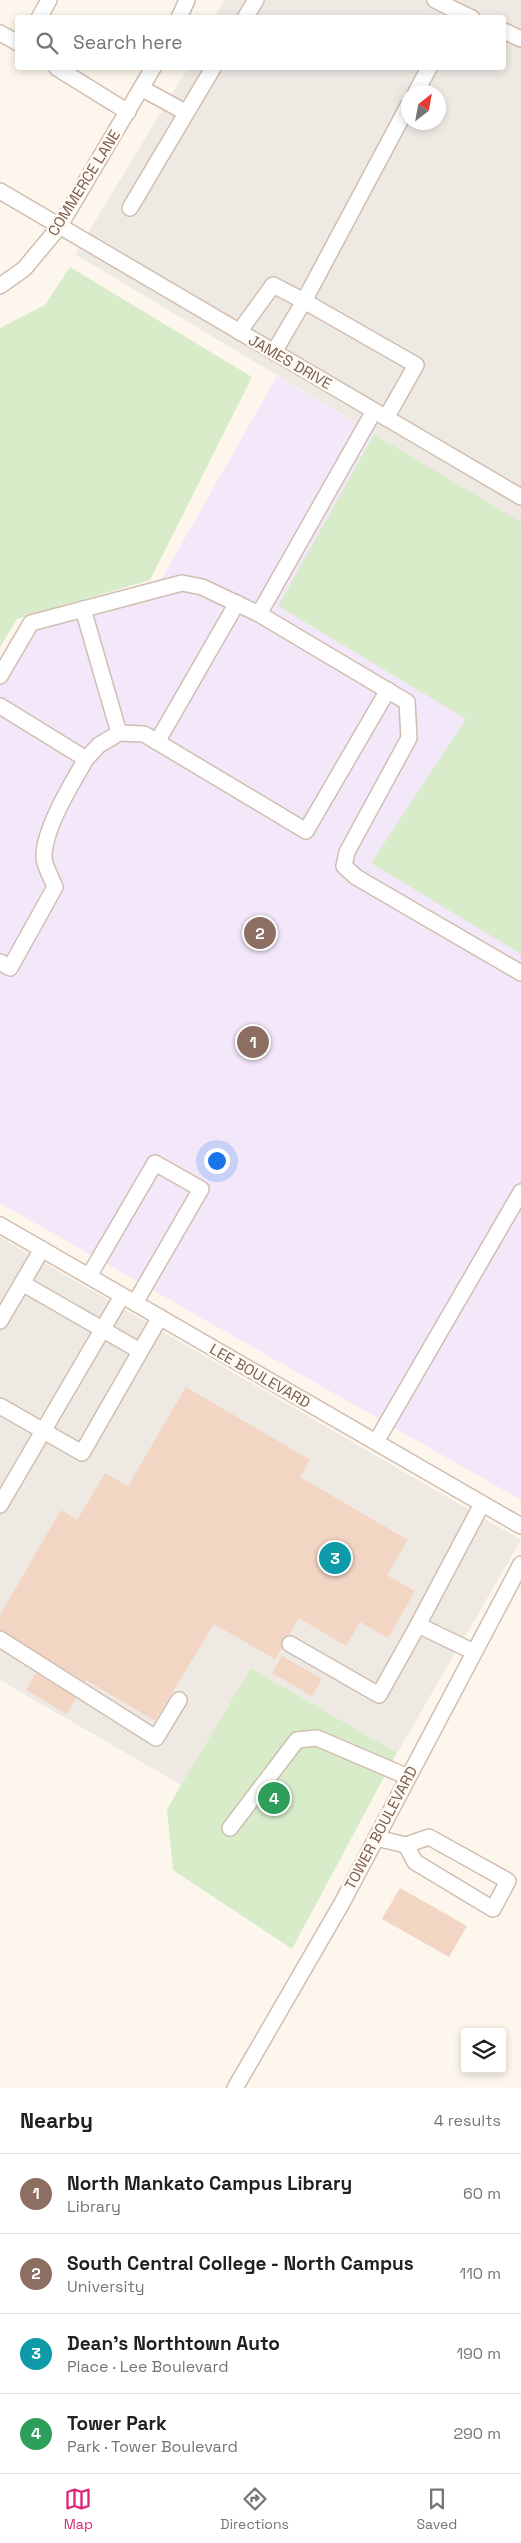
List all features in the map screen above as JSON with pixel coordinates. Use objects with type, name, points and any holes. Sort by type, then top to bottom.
[{"type":"street","points":[[41,15],[50,0]]},
{"type":"street","points":[[180,15],[187,0]]},
{"type":"street","points":[[247,15],[256,0]]},
{"type":"street","points":[[434,0],[460,15]]},
{"type":"street","points":[[506,32],[521,39]]},
{"type":"street","points":[[0,33],[15,41]]},
{"type":"street","points":[[59,70],[128,112]]},
{"type":"street","name":"COMMERCE LANE","points":[[0,286],[24,269],[59,227],[152,70]]},
{"type":"street","points":[[130,208],[185,112],[212,70]]},
{"type":"street","points":[[420,85],[428,70]]},
{"type":"street","points":[[141,88],[185,112]]},
{"type":"street","points":[[274,352],[304,301],[401,119]]},
{"type":"street","name":"JAMES DRIVE","points":[[0,191],[521,497]]},
{"type":"street","points":[[239,332],[273,285],[416,365],[380,414],[260,614]]},
{"type":"street","points":[[0,676],[31,623],[182,583],[202,587],[260,614],[407,702],[409,738],[347,852],[344,866],[356,877],[521,973]]},
{"type":"street","points":[[156,742],[236,603]]},
{"type":"street","points":[[83,609],[120,733]]},
{"type":"street","points":[[0,962],[10,968],[55,887],[44,858],[48,837],[62,800],[86,759],[99,745],[120,733],[144,734],[306,831],[388,690]]},
{"type":"street","points":[[0,706],[86,759]]},
{"type":"street","points":[[0,1506],[103,1329],[129,1299],[201,1188],[155,1162],[89,1276]]},
{"type":"street","points":[[376,1442],[521,1192]]},
{"type":"street","name":"LEE BOULEVARD","points":[[0,1225],[521,1526]]},
{"type":"street","points":[[0,1321],[42,1249]]},
{"type":"street","points":[[22,1284],[140,1351]]},
{"type":"street","points":[[0,1406],[82,1453],[160,1318]]},
{"type":"street","points":[[290,1644],[379,1696],[482,1504]]},
{"type":"street","name":"TOWER BOULEVARD","points":[[235,2088],[300,1977],[376,1838],[521,1564]]},
{"type":"street","points":[[418,1625],[474,1652]]},
{"type":"street","points":[[0,1639],[156,1738],[178,1700]]},
{"type":"street","points":[[230,1828],[297,1740],[317,1738],[408,1777]]},
{"type":"street","points":[[376,1838],[406,1845],[429,1837],[508,1881],[493,1909],[415,1862],[406,1845]]},
{"type":"shaded area","points":[[224,0],[521,0],[521,522],[75,254],[187,70],[506,70],[506,15],[216,15]]},
{"type":"shaded area","points":[[277,376],[521,522],[521,1500],[0,1203],[0,664],[28,617],[157,587]]},
{"type":"shaded area","points":[[0,1237],[521,1540],[397,1753],[251,1668],[183,1786],[0,1680]]},
{"type":"green space","points":[[70,267],[252,377],[150,580],[17,619],[0,647],[0,328],[45,305]]},
{"type":"green space","points":[[374,434],[521,522],[521,954],[371,863],[466,719],[278,606]]},
{"type":"green space","points":[[251,1668],[397,1753],[292,1949],[173,1870],[167,1809]]},
{"type":"building","points":[[186,1387],[310,1460],[300,1477],[408,1540],[387,1575],[415,1591],[388,1638],[360,1622],[346,1646],[299,1618],[289,1635],[282,1640],[282,1648],[275,1659],[214,1624],[155,1721],[86,1680],[85,1682],[0,1630],[0,1615],[61,1510],[77,1520],[105,1473],[128,1486]]},
{"type":"building","points":[[282,1656],[322,1679],[312,1696],[272,1673]]},
{"type":"building","points":[[36,1673],[76,1698],[67,1714],[26,1690]]},
{"type":"building","points":[[400,1888],[467,1926],[449,1957],[382,1919]]},
{"type":"place","name":"South Central College - North Campus","points":[[260,933]]},
{"type":"place","name":"North Mankato Campus Library","points":[[253,1042]]},
{"type":"place","name":"Dean's Northtown Auto","points":[[335,1558]]},
{"type":"place","name":"Tower Park","points":[[274,1798]]}]
